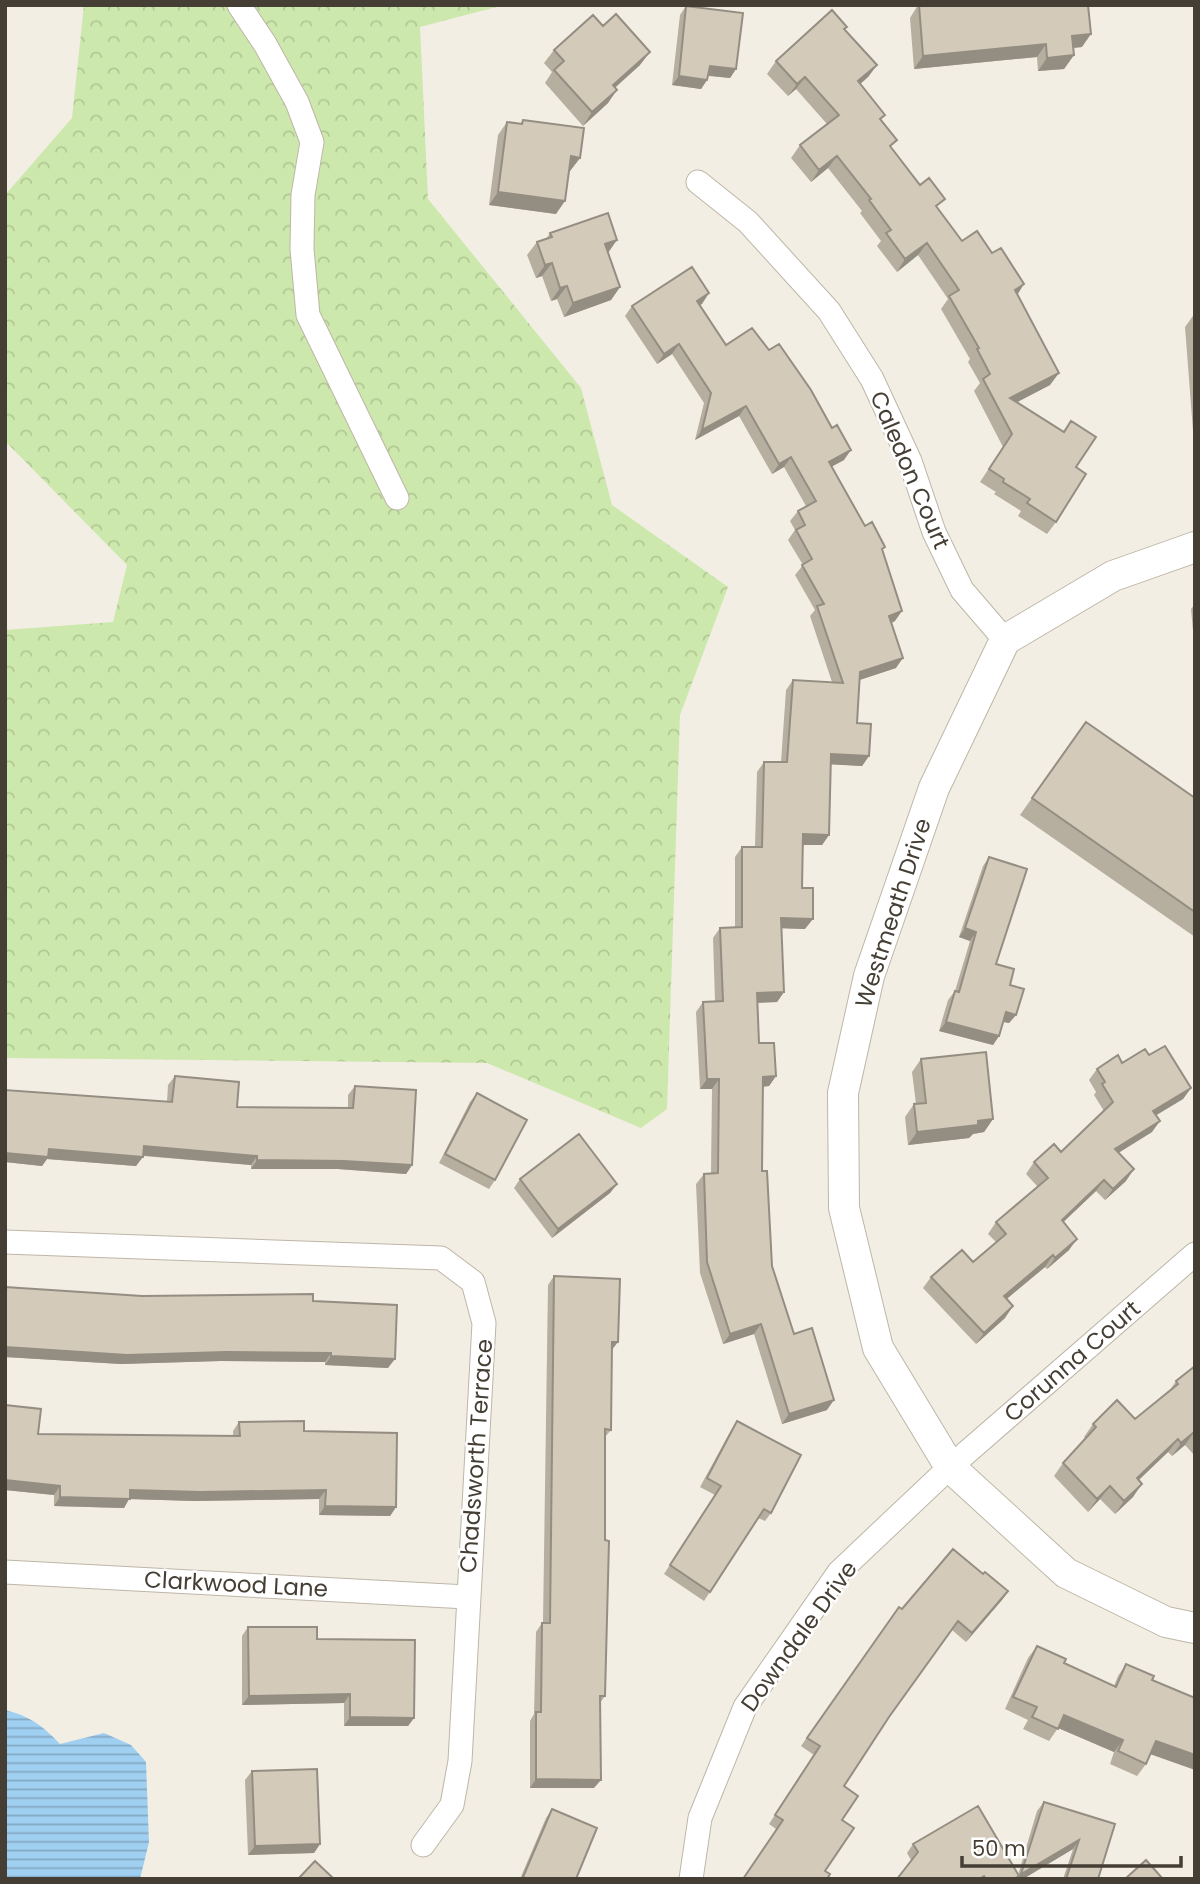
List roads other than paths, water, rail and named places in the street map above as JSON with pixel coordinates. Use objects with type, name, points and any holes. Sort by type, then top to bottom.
[{"type":"street","points":[[239,5],[265,44],[297,102],[312,142],[303,195],[302,222],[309,315],[397,498]]},
{"type":"street","name":"Caledon Court","points":[[698,182],[748,222],[829,311],[872,379],[910,461],[934,532],[962,590],[1005,640]]},
{"type":"street","points":[[1005,640],[1113,576],[1195,547]]},
{"type":"street","name":"Westmeath Drive","points":[[1005,640],[934,788],[869,976],[843,1093],[844,1208],[878,1348],[950,1467],[1066,1573],[1166,1622],[1195,1628]]},
{"type":"street","name":"Chadsworth Terrace","points":[[5,1242],[441,1258],[473,1282],[484,1323],[460,1761],[452,1805],[423,1845]]},
{"type":"street","name":"Corunna Court","points":[[950,1467],[1195,1254]]},
{"type":"street","name":"Downdale Drive","points":[[691,1879],[700,1818],[744,1707],[839,1572],[950,1467]]},
{"type":"street","name":"Clarkwood Lane","points":[[5,1572],[467,1597]]},
{"type":"water","points":[[5,1710],[36,1722],[60,1744],[104,1733],[131,1745],[146,1762],[149,1842],[140,1879],[5,1879]]}]
